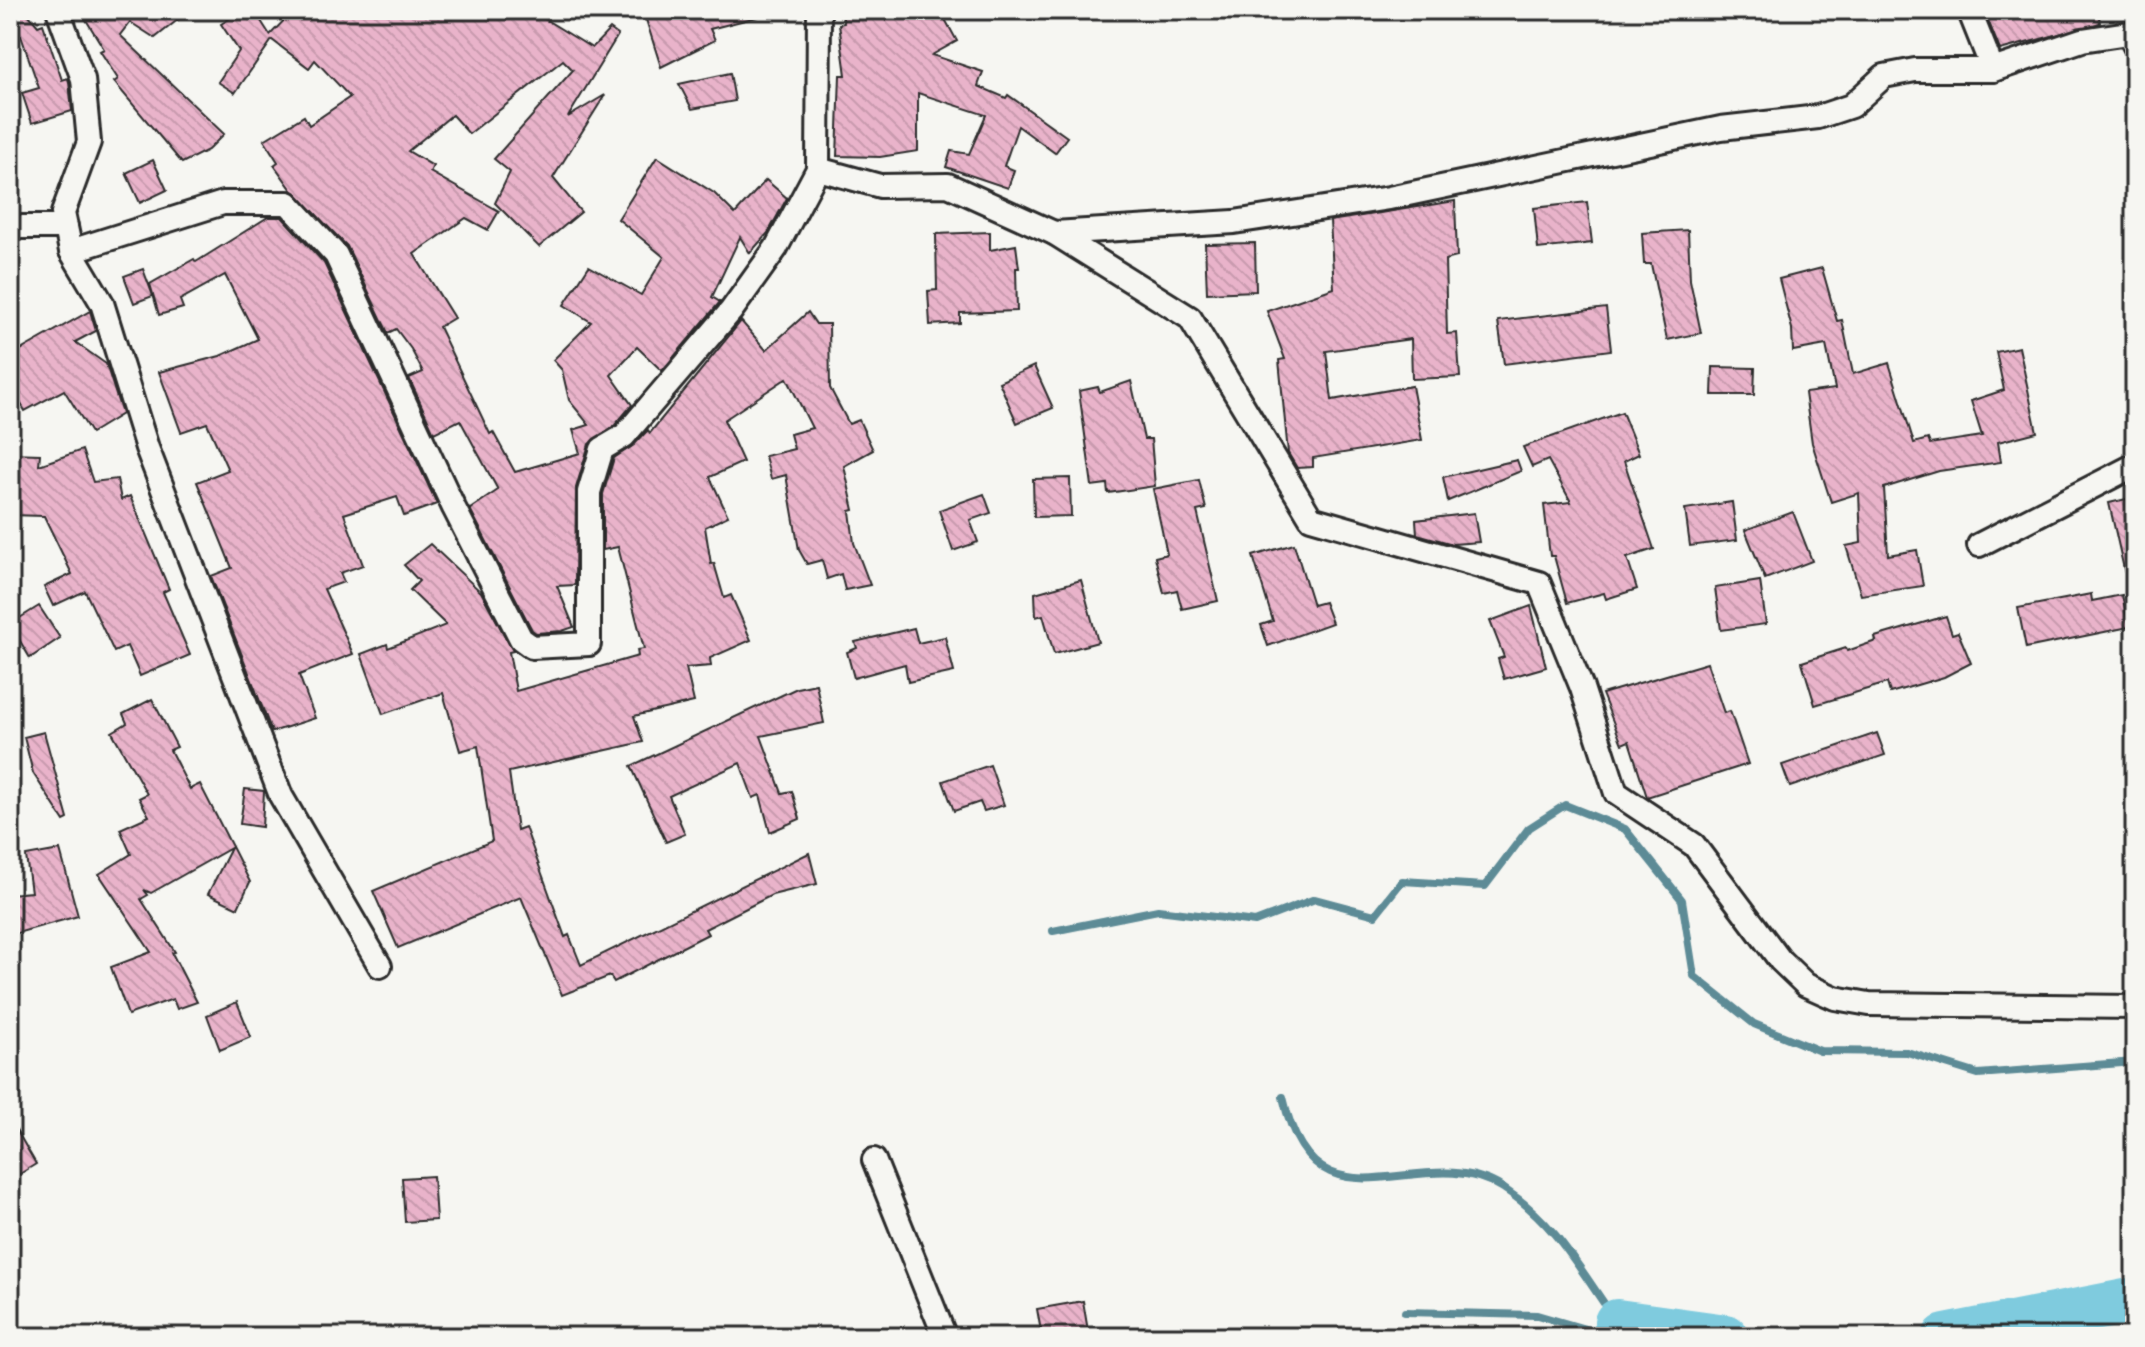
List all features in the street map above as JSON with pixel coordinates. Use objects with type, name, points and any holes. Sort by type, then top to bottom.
[{"type":"street","points":[[58,10],[83,79],[89,142],[63,213],[71,251],[102,303],[147,448],[281,796],[380,966]]},
{"type":"street","points":[[71,251],[223,203],[288,203],[336,255],[454,508],[521,639],[532,647],[589,644],[589,492],[602,449],[624,436],[731,311],[776,248],[818,169],[819,10]]},
{"type":"street","points":[[1969,10],[1993,70]]},
{"type":"street","points":[[1054,233],[1234,222],[1389,198],[1721,128],[1818,117],[1851,106],[1884,76],[1915,70],[1993,70],[2082,40],[2128,33],[2134,49]]},
{"type":"street","points":[[818,169],[880,186],[948,185],[1054,233],[1190,318],[1311,518],[1539,583],[1582,688],[1616,793],[1694,845],[1780,960],[1806,985],[1835,998],[1869,1004],[2135,1007]]},
{"type":"street","points":[[10,227],[66,227]]},
{"type":"street","points":[[1979,545],[2135,465]]},
{"type":"street","points":[[874,1160],[945,1337]]},
{"type":"building","points":[[12,10],[25,10],[38,26],[43,24],[62,80],[68,78],[72,111],[32,123],[22,93],[39,88],[21,36],[10,42]]},
{"type":"building","points":[[80,10],[190,10],[155,38],[130,22],[120,35],[224,134],[208,150],[182,163],[114,82],[118,79],[100,51],[104,49]]},
{"type":"building","points":[[243,10],[254,10],[270,35],[294,10],[530,10],[592,48],[610,29],[618,35],[568,117],[605,95],[553,178],[581,212],[539,247],[495,203],[510,172],[494,159],[573,70],[563,60],[469,134],[452,115],[408,151],[433,166],[430,172],[499,211],[488,230],[466,218],[414,254],[454,318],[439,327],[490,434],[493,432],[515,472],[580,453],[573,430],[589,425],[569,400],[562,370],[553,360],[591,322],[564,305],[589,266],[641,295],[664,257],[618,219],[657,157],[714,193],[735,214],[766,180],[787,198],[768,233],[750,253],[740,237],[712,297],[720,302],[662,371],[637,347],[611,375],[632,405],[615,425],[589,444],[576,488],[575,585],[557,586],[574,627],[536,633],[532,630],[470,509],[498,490],[460,420],[434,433],[409,378],[423,372],[411,349],[396,329],[388,333],[347,246],[292,190],[274,165],[278,162],[264,140],[304,116],[309,125],[350,97],[315,60],[309,68],[272,40],[235,93],[218,82],[239,51],[221,24]]},
{"type":"building","points":[[643,10],[756,10],[757,17],[710,29],[715,40],[661,67]]},
{"type":"building","points":[[841,10],[940,10],[957,41],[932,55],[983,72],[978,86],[1006,98],[1008,95],[1067,137],[1055,153],[1018,126],[1004,166],[1014,170],[1008,188],[946,167],[951,151],[969,154],[986,115],[918,93],[918,151],[880,157],[837,156],[840,75],[846,75],[839,24],[844,23]]},
{"type":"building","points":[[1984,10],[2098,10],[2100,23],[2000,50]]},
{"type":"building","points":[[730,73],[735,101],[692,109],[679,84]]},
{"type":"building","points":[[153,160],[167,190],[140,203],[126,173]]},
{"type":"building","points":[[1455,201],[1457,257],[1445,260],[1447,334],[1457,333],[1460,377],[1412,379],[1411,339],[1326,351],[1332,400],[1412,386],[1422,440],[1313,458],[1313,467],[1297,468],[1288,453],[1279,360],[1285,359],[1267,311],[1334,288],[1330,221]]},
{"type":"building","points":[[1587,202],[1592,243],[1538,249],[1534,208]]},
{"type":"building","points":[[268,217],[282,217],[324,263],[437,504],[404,516],[397,497],[344,514],[363,565],[340,573],[344,582],[324,589],[353,654],[299,675],[315,718],[272,732],[211,576],[232,568],[197,482],[228,470],[207,423],[181,432],[159,372],[220,356],[258,339],[225,275],[180,300],[183,308],[159,315],[150,284],[194,259],[196,262]]},
{"type":"building","points":[[1688,230],[1690,280],[1701,333],[1667,340],[1651,264],[1644,264],[1642,233]]},
{"type":"building","points":[[990,232],[990,250],[1016,245],[1019,268],[1016,268],[1017,311],[960,313],[960,323],[930,325],[928,291],[937,290],[936,234]]},
{"type":"building","points":[[1255,243],[1256,291],[1207,293],[1205,244]]},
{"type":"building","points":[[1822,268],[1837,321],[1842,320],[1853,374],[1889,363],[1914,443],[1928,439],[1930,444],[1982,436],[1971,401],[2004,390],[1996,352],[2019,347],[2037,432],[1998,442],[2001,462],[1939,471],[1884,488],[1888,555],[1917,550],[1923,586],[1861,595],[1846,546],[1861,543],[1859,493],[1831,502],[1812,443],[1805,393],[1835,389],[1826,345],[1793,351],[1792,329],[1779,279]]},
{"type":"building","points":[[143,269],[153,296],[134,303],[124,276]]},
{"type":"building","points":[[1606,308],[1611,350],[1504,364],[1498,321]]},
{"type":"building","points":[[90,311],[96,331],[75,342],[106,364],[122,414],[91,433],[64,390],[25,411],[10,385],[10,356]]},
{"type":"building","points":[[808,312],[816,324],[829,324],[830,388],[849,424],[859,420],[873,450],[844,466],[854,510],[850,511],[854,543],[870,585],[845,590],[841,574],[827,579],[822,560],[807,564],[799,550],[786,475],[771,479],[765,456],[794,449],[790,434],[812,428],[787,378],[724,420],[743,462],[710,477],[728,516],[705,527],[711,564],[714,563],[724,598],[731,595],[751,640],[710,658],[711,666],[686,668],[694,702],[634,716],[643,742],[509,772],[517,830],[525,827],[565,937],[569,935],[581,965],[809,853],[817,884],[772,895],[705,929],[708,934],[614,982],[610,976],[562,995],[521,897],[398,948],[373,891],[492,841],[478,746],[460,751],[443,693],[383,714],[361,654],[387,644],[388,648],[446,625],[410,590],[419,581],[404,565],[430,544],[481,592],[513,651],[509,652],[516,691],[638,656],[637,650],[644,649],[618,547],[603,550],[603,494],[614,458],[634,445],[648,430],[650,433],[741,321],[766,350]]},
{"type":"building","points":[[1034,366],[1053,408],[1017,423],[999,382]]},
{"type":"building","points":[[1713,367],[1755,368],[1754,395],[1712,395]]},
{"type":"building","points":[[1131,381],[1144,439],[1151,439],[1155,486],[1108,493],[1107,484],[1092,486],[1079,391],[1098,387],[1100,392]]},
{"type":"building","points":[[1622,412],[1639,454],[1624,461],[1654,549],[1627,558],[1637,589],[1606,599],[1604,593],[1567,603],[1554,556],[1550,556],[1544,505],[1571,502],[1548,460],[1532,467],[1523,447]]},
{"type":"building","points":[[82,450],[93,482],[117,479],[121,500],[130,496],[169,589],[163,592],[190,655],[140,676],[127,646],[114,652],[85,591],[53,606],[44,587],[72,574],[44,516],[10,515],[10,453],[40,454],[39,465]]},
{"type":"building","points":[[1517,460],[1521,471],[1448,501],[1443,477]]},
{"type":"building","points":[[1070,478],[1071,516],[1034,517],[1033,479]]},
{"type":"building","points":[[1199,480],[1206,509],[1197,511],[1218,601],[1182,609],[1177,590],[1164,593],[1155,557],[1167,554],[1153,489]]},
{"type":"building","points":[[984,494],[991,513],[970,520],[978,542],[953,551],[939,510]]},
{"type":"building","points":[[2135,497],[2135,577],[2126,578],[2109,503]]},
{"type":"building","points":[[1732,502],[1737,540],[1690,546],[1685,509]]},
{"type":"building","points":[[1793,512],[1812,561],[1765,579],[1745,530]]},
{"type":"building","points":[[1474,513],[1479,542],[1453,544],[1417,534],[1416,520]]},
{"type":"building","points":[[1294,544],[1313,605],[1324,602],[1332,623],[1268,646],[1261,625],[1273,621],[1253,556]]},
{"type":"building","points":[[1081,580],[1098,642],[1054,654],[1043,615],[1036,617],[1035,593]]},
{"type":"building","points":[[1760,581],[1766,624],[1721,630],[1715,588]]},
{"type":"building","points":[[2091,594],[2092,601],[2122,595],[2129,627],[2026,648],[2018,608]]},
{"type":"building","points":[[39,606],[60,638],[30,658],[10,624]]},
{"type":"building","points":[[1531,606],[1546,667],[1504,679],[1498,659],[1504,657],[1490,621]]},
{"type":"building","points":[[1946,616],[1952,634],[1958,632],[1971,663],[1944,677],[1890,693],[1887,683],[1815,705],[1802,662],[1846,648],[1847,651],[1876,641],[1875,637]]},
{"type":"building","points":[[914,628],[918,643],[945,637],[954,672],[908,682],[905,664],[854,678],[847,652],[857,648],[855,642]]},
{"type":"building","points":[[1707,663],[1724,713],[1730,711],[1748,764],[1647,797],[1629,741],[1622,744],[1602,694]]},
{"type":"building","points":[[816,684],[824,723],[761,736],[782,793],[792,791],[800,819],[770,832],[760,795],[753,798],[740,763],[669,796],[685,834],[666,842],[631,766],[797,688]]},
{"type":"building","points":[[152,699],[177,747],[170,750],[190,789],[200,784],[250,882],[238,908],[208,894],[231,848],[151,893],[144,890],[148,895],[141,899],[175,952],[172,953],[197,1002],[177,1009],[173,999],[128,1015],[111,967],[151,952],[99,874],[131,854],[120,829],[149,816],[139,798],[147,794],[112,732],[127,723],[123,714]]},
{"type":"building","points":[[44,732],[68,819],[64,821],[33,773],[24,737]]},
{"type":"building","points":[[1877,733],[1885,755],[1790,787],[1782,765]]},
{"type":"building","points":[[990,765],[1004,805],[984,811],[980,802],[954,811],[943,781]]},
{"type":"building","points":[[245,789],[264,791],[262,827],[240,824]]},
{"type":"building","points":[[60,850],[78,916],[10,935],[10,894],[31,892],[26,856]]},
{"type":"building","points":[[237,1002],[251,1037],[220,1050],[207,1015]]},
{"type":"building","points":[[10,1119],[36,1164],[10,1180]]},
{"type":"building","points":[[433,1176],[436,1220],[405,1222],[402,1178]]},
{"type":"building","points":[[1083,1301],[1089,1337],[1042,1337],[1037,1309]]},
{"type":"waterway","points":[[1053,931],[1158,910],[1255,922],[1315,899],[1375,915],[1402,881],[1485,886],[1529,828],[1565,805],[1625,829],[1682,900],[1694,976],[1754,1024],[1820,1051],[1907,1052],[1978,1074],[2135,1062]]},
{"type":"waterway","points":[[1283,1097],[1298,1141],[1319,1166],[1345,1177],[1439,1173],[1472,1175],[1503,1188],[1539,1217],[1553,1233],[1617,1322],[1592,1331],[1537,1315],[1405,1312]]},
{"type":"waterway","points":[[1945,1337],[2135,1300]]},
{"type":"waterway","points":[[1617,1322],[1726,1337]]},
{"type":"waterway","points":[[1700,1337],[1710,1335]]}]
